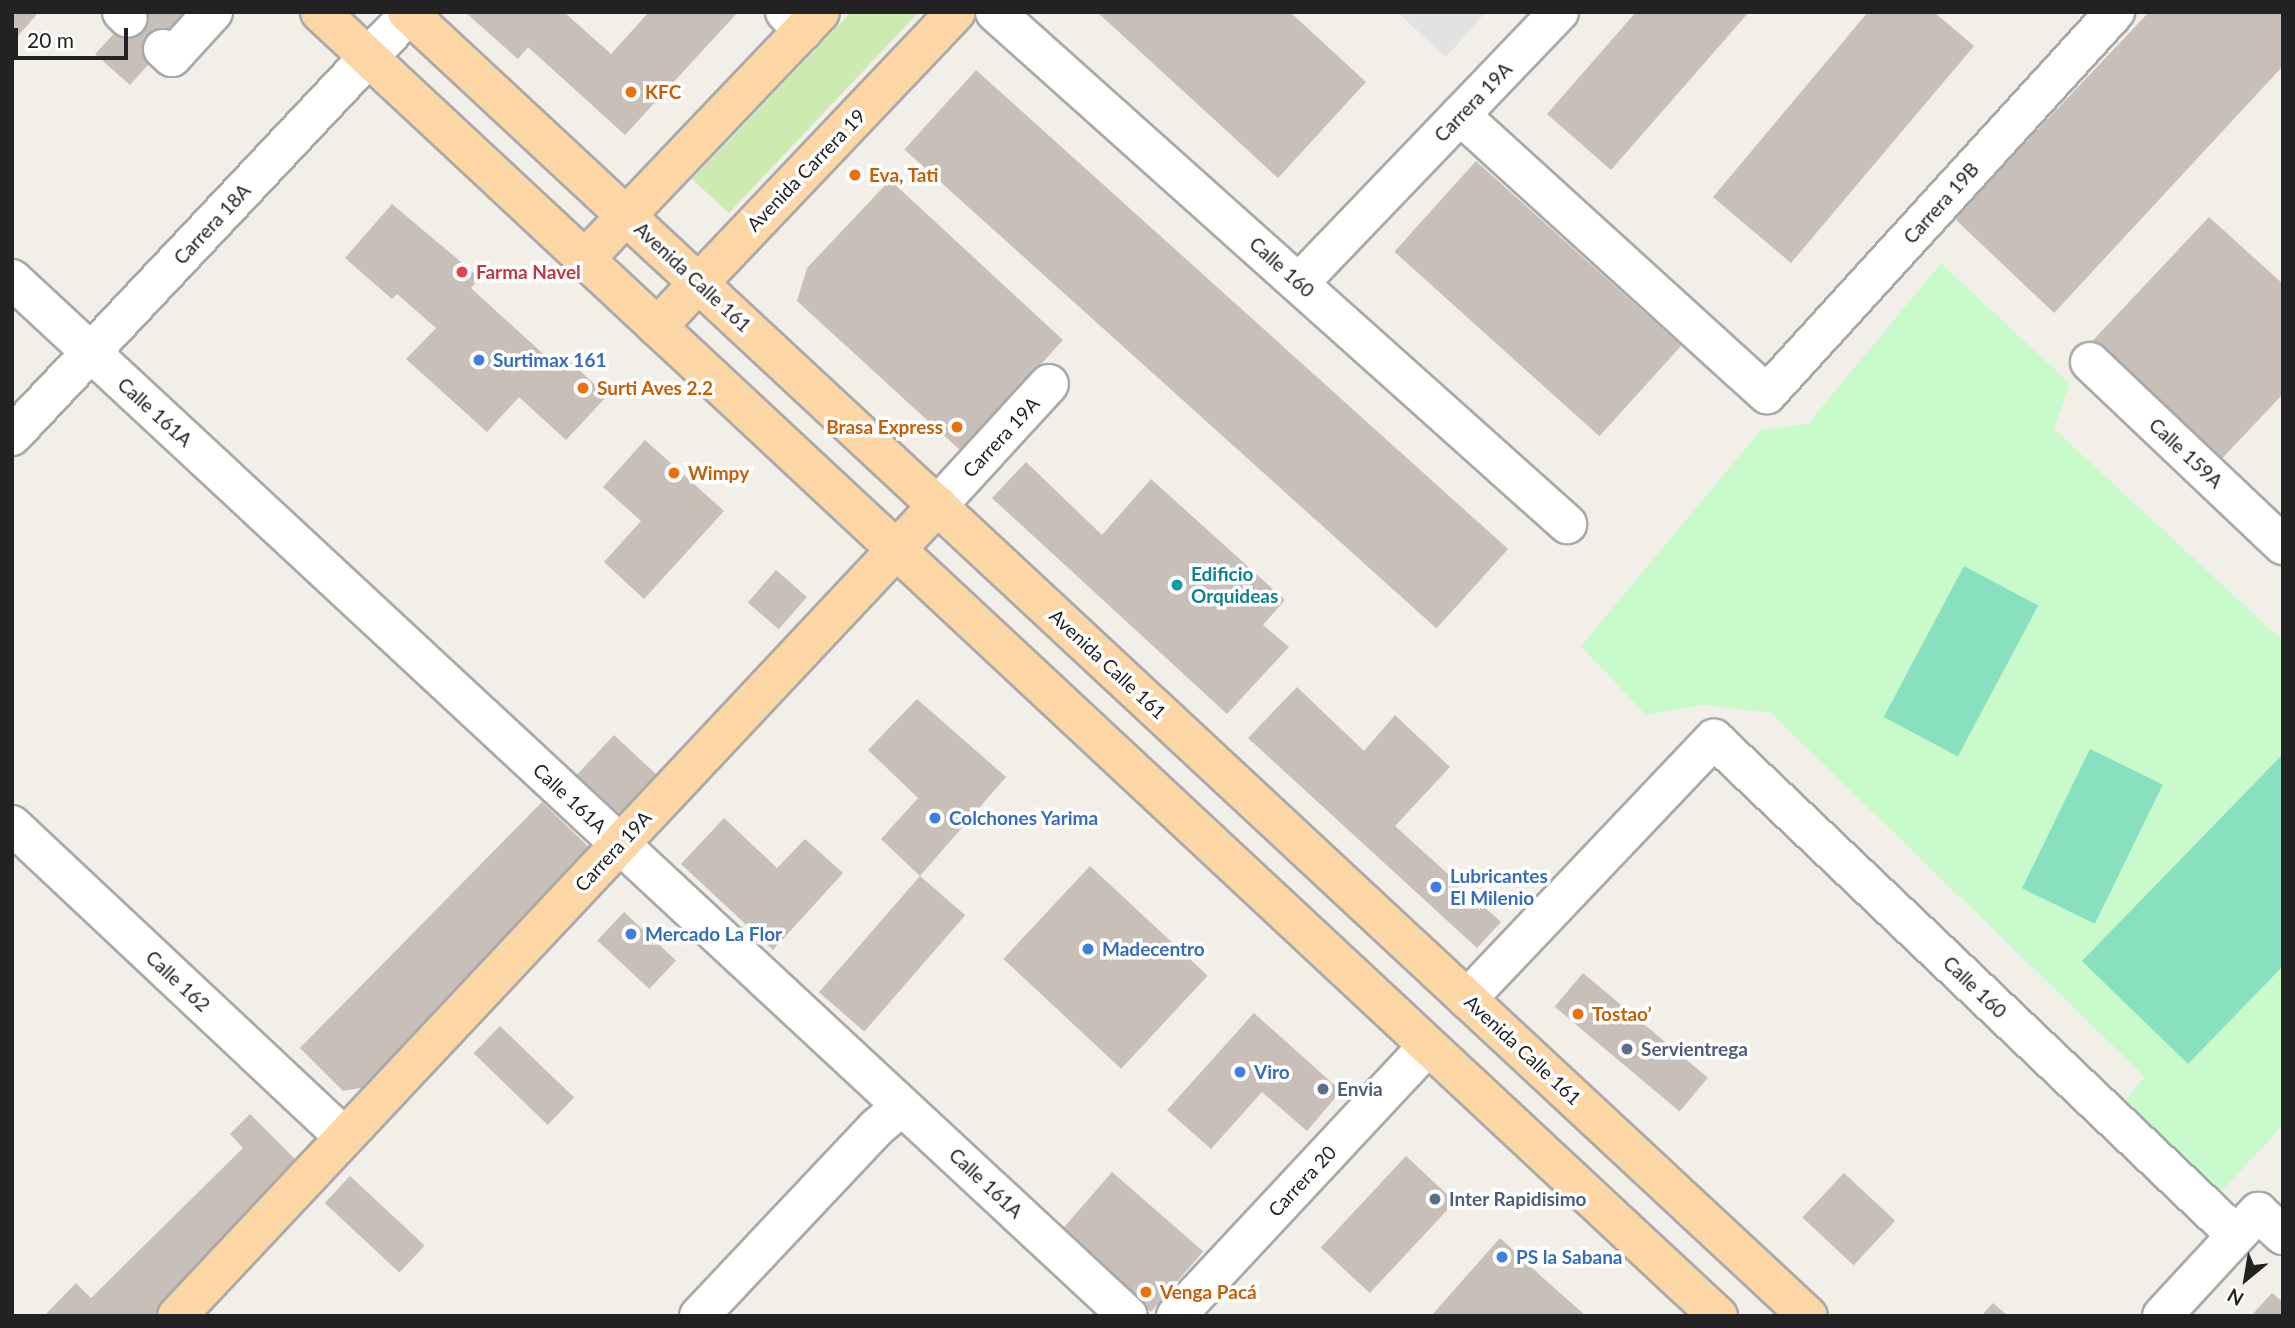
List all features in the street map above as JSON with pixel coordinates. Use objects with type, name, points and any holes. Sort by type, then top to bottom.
[{"type":"main road","points":[[320,12],[1718,1316]]},
{"type":"main road","name":"Avenida Carrera 19","points":[[657,327],[956,12]]},
{"type":"main road","name":"Avenida Calle 161","points":[[409,13],[1808,1316]]},
{"type":"main road","points":[[584,260],[627,216],[803,18]]},
{"type":"main road","name":"Carrera 19A","points":[[177,1316],[938,505]]},
{"type":"street","points":[[163,49],[172,57],[212,12]]},
{"type":"street","name":"Calle 160","points":[[995,12],[1567,524]]},
{"type":"street","name":"Carrera 19A","points":[[1299,282],[1559,12]]},
{"type":"street","name":"Carrera 19B","points":[[1460,115],[1767,394],[2115,12]]},
{"type":"street","name":"Carrera 18A","points":[[12,436],[409,13]]},
{"type":"street","name":"Calle 161A","points":[[12,279],[1128,1316]]},
{"type":"street","name":"Calle 159A","points":[[2090,362],[2283,545]]},
{"type":"street","name":"Carrera 19A","points":[[938,505],[1049,384]]},
{"type":"street","name":"Calle 160","points":[[1467,999],[1714,739],[2092,1098],[2259,1227]]},
{"type":"street","name":"Calle 162","points":[[12,825],[344,1137]]},
{"type":"street","name":"Carrera 20","points":[[1176,1316],[1429,1046]]},
{"type":"street","points":[[699,1316],[876,1128],[902,1105]]},
{"type":"street","points":[[2162,1316],[2259,1227]]},
{"type":"green space","points":[[851,12],[919,12],[729,213],[692,179]]},
{"type":"green space","points":[[1941,263],[2070,384],[2054,429],[2283,641],[2283,1125],[2207,1207],[2111,1116],[2145,1077],[1771,713],[1702,705],[1646,715],[1581,646],[1761,430],[1808,424]]},
{"type":"green space","points":[[1964,566],[2038,605],[1958,756],[1884,717]]},
{"type":"green space","points":[[2090,749],[2163,785],[2095,924],[2022,888]]},
{"type":"green space","points":[[2283,754],[2283,966],[2188,1064],[2082,961]]},
{"type":"shaded area","points":[[1397,12],[1486,12],[1446,57]]},
{"type":"building","points":[[12,12],[39,12],[17,37],[12,33]]},
{"type":"building","points":[[134,12],[182,12],[189,19],[130,85],[95,54]]},
{"type":"building","points":[[465,12],[564,12],[611,54],[649,12],[738,12],[625,135],[528,47],[518,59]]},
{"type":"building","points":[[1097,12],[1290,12],[1366,82],[1278,178]]},
{"type":"building","points":[[1636,12],[1749,12],[1611,170],[1547,114]]},
{"type":"building","points":[[1868,12],[1934,12],[1974,46],[1791,263],[1713,197]]},
{"type":"building","points":[[2149,12],[2283,12],[2283,66],[2054,313],[1954,218]]},
{"type":"building","points":[[976,70],[1508,549],[1436,629],[904,150]]},
{"type":"building","points":[[1476,161],[1681,346],[1599,436],[1394,252]]},
{"type":"building","points":[[890,180],[1063,340],[961,451],[797,301],[807,268]]},
{"type":"building","points":[[392,204],[480,278],[471,288],[552,362],[561,353],[607,396],[566,440],[519,397],[487,432],[406,359],[436,328],[397,294],[392,299],[345,258]]},
{"type":"building","points":[[2209,217],[2283,284],[2283,394],[2214,467],[2081,353]]},
{"type":"building","points":[[645,440],[724,511],[644,599],[604,562],[641,521],[603,487]]},
{"type":"building","name":"Edificio Orquideas","points":[[1026,462],[1102,535],[1151,479],[1285,600],[1263,625],[1289,647],[1227,714],[992,498]]},
{"type":"building","points":[[776,570],[807,597],[779,629],[748,602]]},
{"type":"building","points":[[1297,687],[1364,751],[1395,715],[1450,767],[1395,826],[1501,922],[1477,948],[1248,738]]},
{"type":"building","points":[[917,699],[1006,777],[920,876],[881,839],[918,798],[868,750]]},
{"type":"building","points":[[614,735],[657,775],[617,818],[574,778]]},
{"type":"building","points":[[542,802],[594,852],[367,1087],[343,1091],[300,1048]]},
{"type":"building","points":[[724,818],[777,868],[805,839],[843,873],[773,950],[681,864]]},
{"type":"building","name":"Madecentro","points":[[1090,866],[1208,976],[1121,1069],[1003,959]]},
{"type":"building","points":[[920,876],[965,915],[864,1032],[819,992]]},
{"type":"building","points":[[624,912],[676,960],[649,989],[597,941]]},
{"type":"building","points":[[1583,973],[1708,1078],[1680,1111],[1555,1007]]},
{"type":"building","name":"Viro","points":[[1254,1013],[1341,1091],[1307,1131],[1262,1092],[1211,1149],[1167,1110]]},
{"type":"building","points":[[500,1026],[574,1098],[548,1125],[474,1053]]},
{"type":"building","points":[[250,1114],[302,1166],[153,1316],[44,1316],[76,1283],[91,1298],[243,1148],[230,1134]]},
{"type":"building","points":[[1406,1156],[1455,1202],[1370,1293],[1321,1247]]},
{"type":"building","points":[[1112,1172],[1203,1251],[1151,1312],[1060,1232]]},
{"type":"building","points":[[1844,1173],[1895,1221],[1854,1265],[1802,1218]]},
{"type":"building","points":[[350,1176],[425,1246],[399,1273],[325,1203]]},
{"type":"building","name":"PS la Sabana","points":[[1500,1238],[1542,1277],[1586,1316],[1431,1316]]},
{"type":"building","points":[[2272,1293],[2283,1302],[2283,1316],[2251,1316]]},
{"type":"building","points":[[1993,1303],[2008,1316],[1981,1316]]},
{"type":"place","name":"KFC","points":[[631,92]]},
{"type":"place","name":"Eva, Tati","points":[[855,175]]},
{"type":"place","name":"Farma Navel","points":[[462,272]]},
{"type":"place","name":"Surtimax 161","points":[[479,360]]},
{"type":"place","name":"Surti Aves 2.2","points":[[583,388]]},
{"type":"place","name":"Brasa Express","points":[[957,427]]},
{"type":"place","name":"Wimpy","points":[[674,473]]},
{"type":"place","name":"Edificio Orquideas","points":[[1177,585]]},
{"type":"place","name":"Colchones Yarima","points":[[935,818]]},
{"type":"place","name":"Lubricantes El Milenio","points":[[1436,887]]},
{"type":"place","name":"Mercado La Flor","points":[[631,934]]},
{"type":"place","name":"Madecentro","points":[[1088,949]]},
{"type":"place","name":"Tostao’","points":[[1578,1014]]},
{"type":"place","name":"Servientrega","points":[[1627,1049]]},
{"type":"place","name":"Viro","points":[[1240,1072]]},
{"type":"place","name":"Envia","points":[[1323,1089]]},
{"type":"place","name":"Inter Rapidisimo","points":[[1435,1199]]},
{"type":"place","name":"PS la Sabana","points":[[1502,1257]]},
{"type":"place","name":"Venga Pacá","points":[[1146,1292]]}]
